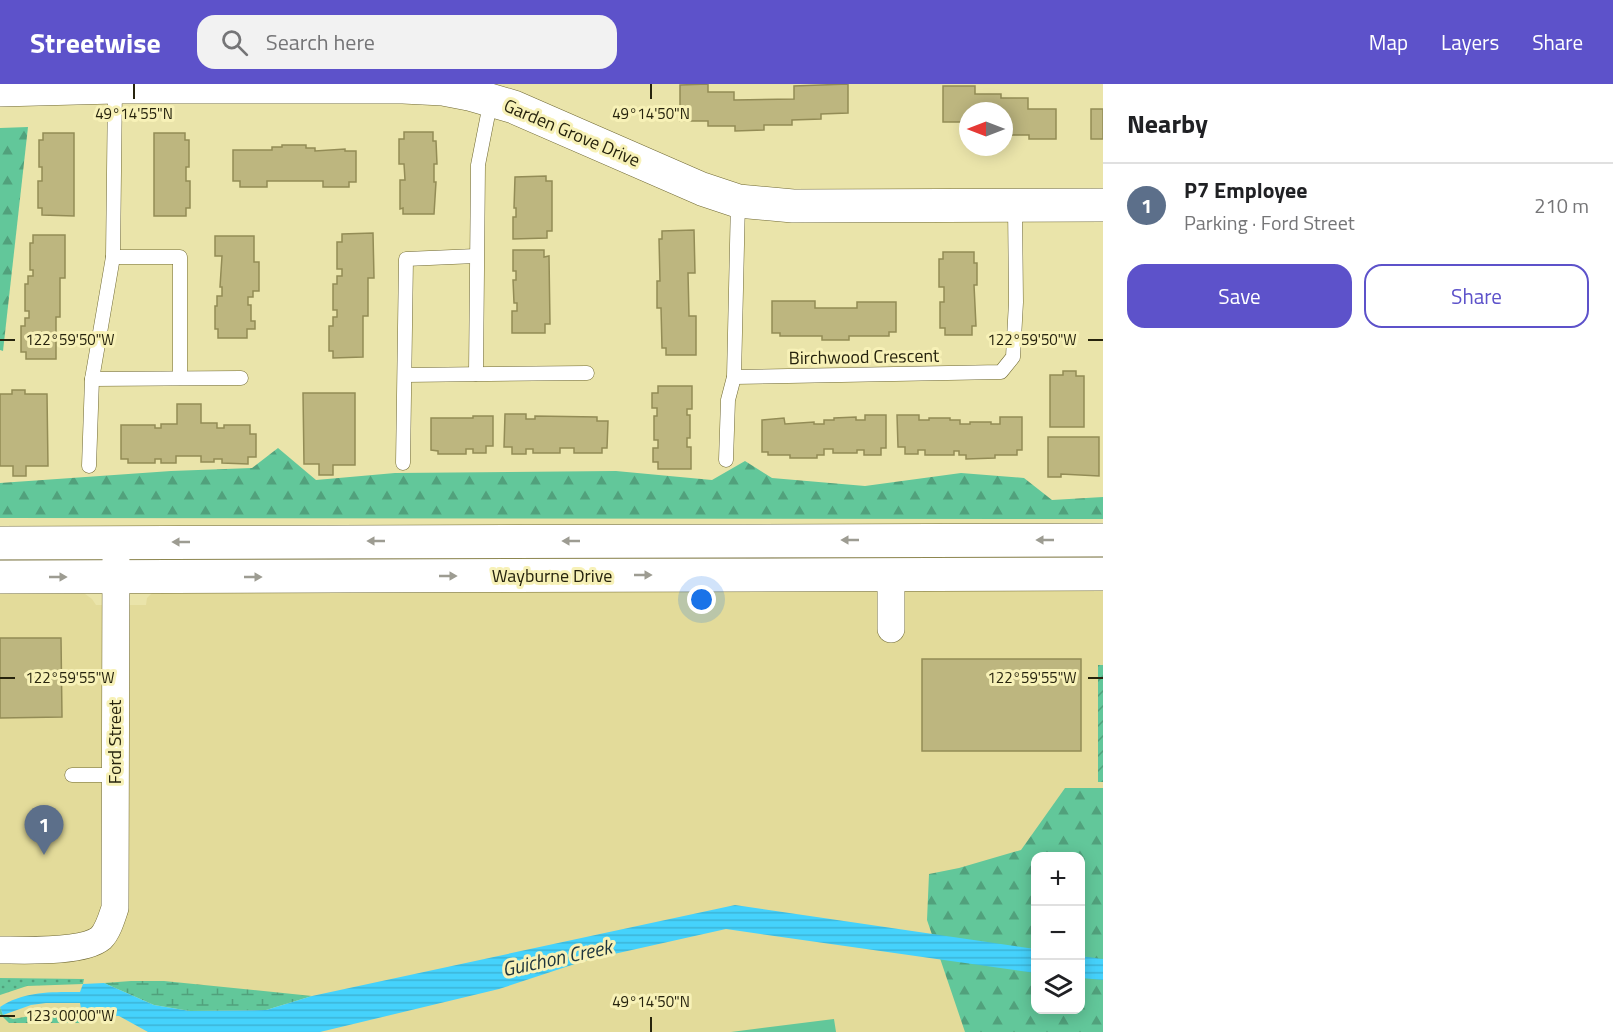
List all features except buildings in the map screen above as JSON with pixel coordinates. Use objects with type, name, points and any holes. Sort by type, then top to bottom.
[{"type":"street","name":"Garden Grove Drive","points":[[0,90],[115,87],[443,89],[491,99],[514,107],[702,189],[738,201],[793,206],[1103,205]]},
{"type":"street","name":"Wayburne Drive","points":[[0,543],[1103,540]]},
{"type":"street","name":"Ford Street","points":[[0,950],[50,950],[77,947],[101,938],[110,923],[115,908],[116,543]]},
{"type":"street","points":[[891,574],[891,629]]},
{"type":"street","name":"Wayburne Drive","points":[[0,578],[1103,574]]},
{"type":"lane","points":[[89,465],[92,379],[113,257],[115,87]]},
{"type":"lane","points":[[476,374],[478,165],[491,99]]},
{"type":"lane","points":[[726,460],[728,400],[734,377],[738,201]]},
{"type":"lane","name":"Birchwood Crescent","points":[[734,377],[1001,372],[1013,357],[1015,205]]},
{"type":"lane","points":[[403,463],[402,404],[405,375],[406,259],[476,256]]},
{"type":"lane","points":[[113,257],[180,257],[180,378]]},
{"type":"lane","points":[[405,375],[587,374]]},
{"type":"lane","points":[[92,379],[242,378]]},
{"type":"lane","points":[[72,775],[115,775]]},
{"type":"shaded area","points":[[1103,587],[1103,1032],[0,1032],[0,590],[81,591],[96,605],[146,605],[147,598],[152,593]]},
{"type":"green space","points":[[28,127],[3,351],[0,350],[0,128]]},
{"type":"green space","points":[[278,448],[316,480],[395,473],[616,471],[712,480],[745,461],[772,478],[865,486],[961,473],[1024,478],[1052,500],[1103,497],[1103,519],[0,518],[0,483],[171,471],[252,468]]},
{"type":"green space","points":[[1098,665],[1103,665],[1103,782],[1098,782]]},
{"type":"green space","points":[[1065,788],[1103,788],[1103,1032],[965,1032],[927,920],[929,874],[1021,850]]},
{"type":"green space","points":[[0,978],[84,979],[83,984],[27,986],[0,995]]},
{"type":"green space","points":[[164,981],[312,996],[266,1010],[190,1011],[154,1005],[104,983]]},
{"type":"green space","points":[[0,1007],[3,1015],[13,1019],[47,1013],[82,1014],[83,1023],[9,1023],[0,1014]]},
{"type":"green space","points":[[834,1019],[836,1032],[731,1032]]},
{"type":"water","name":"Guichon Creek","points":[[735,905],[1031,948],[1031,972],[726,929],[587,960],[499,989],[320,1032],[148,1032],[119,1016],[82,1014],[80,1003],[31,1005],[3,1015],[0,1007],[28,995],[80,992],[83,984],[104,983],[154,1005],[190,1011],[266,1010],[312,996]]},
{"type":"water","points":[[1085,957],[1103,959],[1103,980],[1085,978]]},
{"type":"place","name":"P7 Employee","points":[[44,855]]}]
